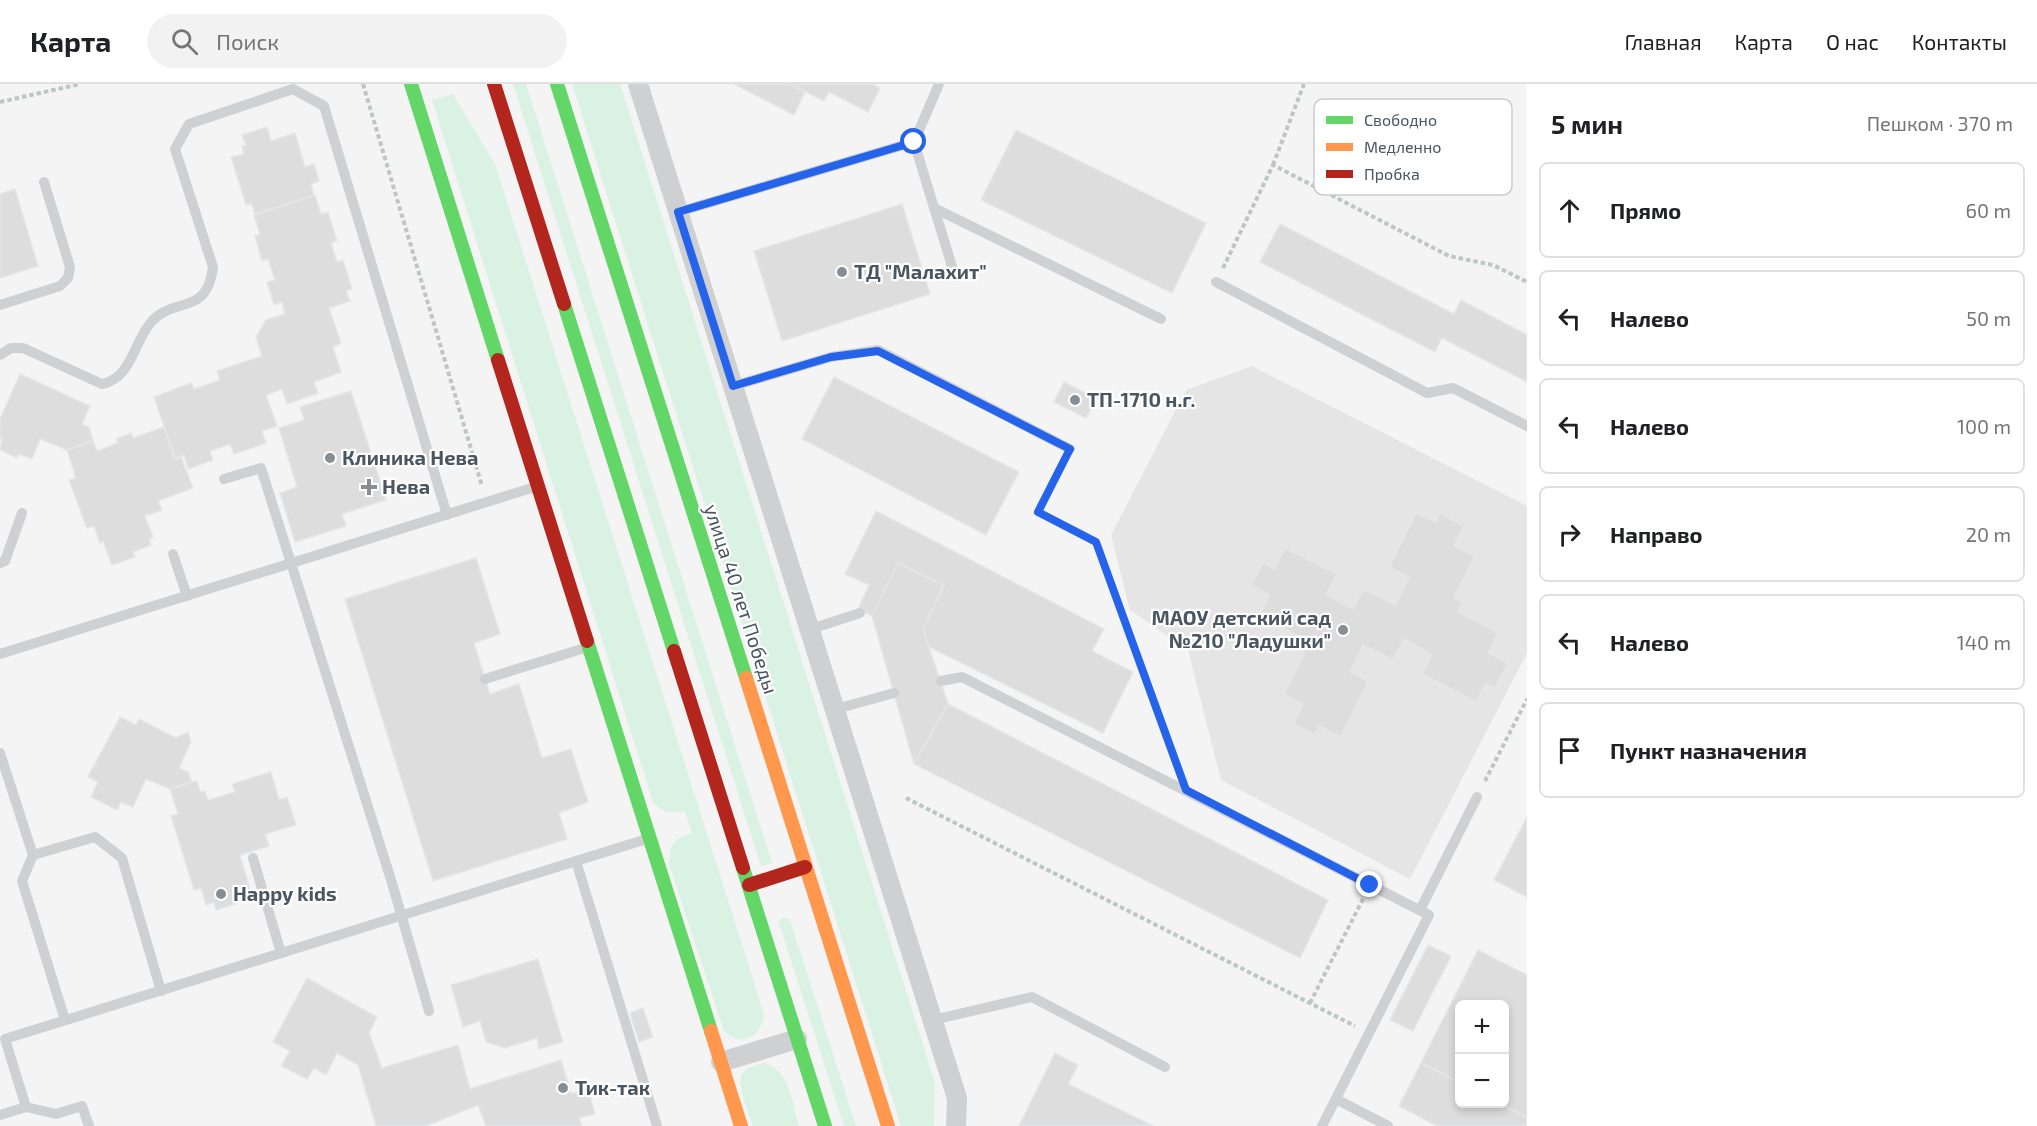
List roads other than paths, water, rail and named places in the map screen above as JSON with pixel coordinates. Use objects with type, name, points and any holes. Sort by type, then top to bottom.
[{"type":"main road","points":[[411,84],[741,1126]]},
{"type":"main road","points":[[495,84],[825,1126]]},
{"type":"main road","name":"улица 40 лет Победы","points":[[557,84],[888,1126]]},
{"type":"main road","points":[[749,885],[805,867]]},
{"type":"street","points":[[638,84],[957,1098],[956,1126]]},
{"type":"street","points":[[721,1062],[797,1039]]},
{"type":"lane","points":[[939,84],[914,142],[954,273]]},
{"type":"lane","points":[[0,355],[11,348],[24,348],[102,384],[111,382],[120,376],[142,333],[153,320],[163,312],[195,302],[212,280],[213,267],[175,149],[189,124],[293,89],[324,106],[447,515]]},
{"type":"lane","points":[[678,212],[914,142]]},
{"type":"lane","points":[[0,304],[60,286],[68,278],[70,267],[44,182]]},
{"type":"lane","points":[[934,208],[1161,319]]},
{"type":"lane","points":[[1216,282],[1427,393],[1454,388],[1527,426]]},
{"type":"lane","points":[[733,386],[831,357],[878,351],[1070,449]]},
{"type":"lane","points":[[224,479],[261,468],[402,915],[429,1011]]},
{"type":"lane","points":[[0,654],[539,486]]},
{"type":"lane","points":[[0,563],[5,561],[22,513]]},
{"type":"lane","points":[[173,554],[187,596]]},
{"type":"lane","points":[[811,629],[860,613]]},
{"type":"lane","points":[[485,679],[590,647]]},
{"type":"lane","points":[[941,681],[962,677],[1429,915],[1322,1126]]},
{"type":"lane","points":[[836,709],[894,693]]},
{"type":"lane","points":[[0,753],[33,855],[22,881],[65,1020]]},
{"type":"lane","points":[[1420,910],[1477,796]]},
{"type":"lane","points":[[33,855],[95,837],[122,858],[161,991]]},
{"type":"lane","points":[[26,1107],[5,1039],[650,838]]},
{"type":"lane","points":[[253,858],[281,953]]},
{"type":"lane","points":[[576,861],[657,1126]]},
{"type":"lane","points":[[933,1020],[1032,998],[1165,1067]]},
{"type":"lane","points":[[957,1098],[966,1126]]},
{"type":"lane","points":[[1336,1099],[1388,1126]]},
{"type":"lane","points":[[0,1114],[26,1107],[56,1114],[82,1106],[89,1126]]},
{"type":"place","name":"ТД \"Малахит\"","points":[[842,272]]},
{"type":"place","name":"ТП-1710 н.г.","points":[[1075,400]]},
{"type":"place","name":"Клиника Нева","points":[[330,458]]},
{"type":"place","name":"Нева","points":[[369,487]]},
{"type":"place","name":"МАОУ детский сад №210 \"Ладушки\"","points":[[1343,630]]},
{"type":"place","name":"Happy kids","points":[[221,894]]},
{"type":"place","name":"Тик-так","points":[[563,1088]]}]
